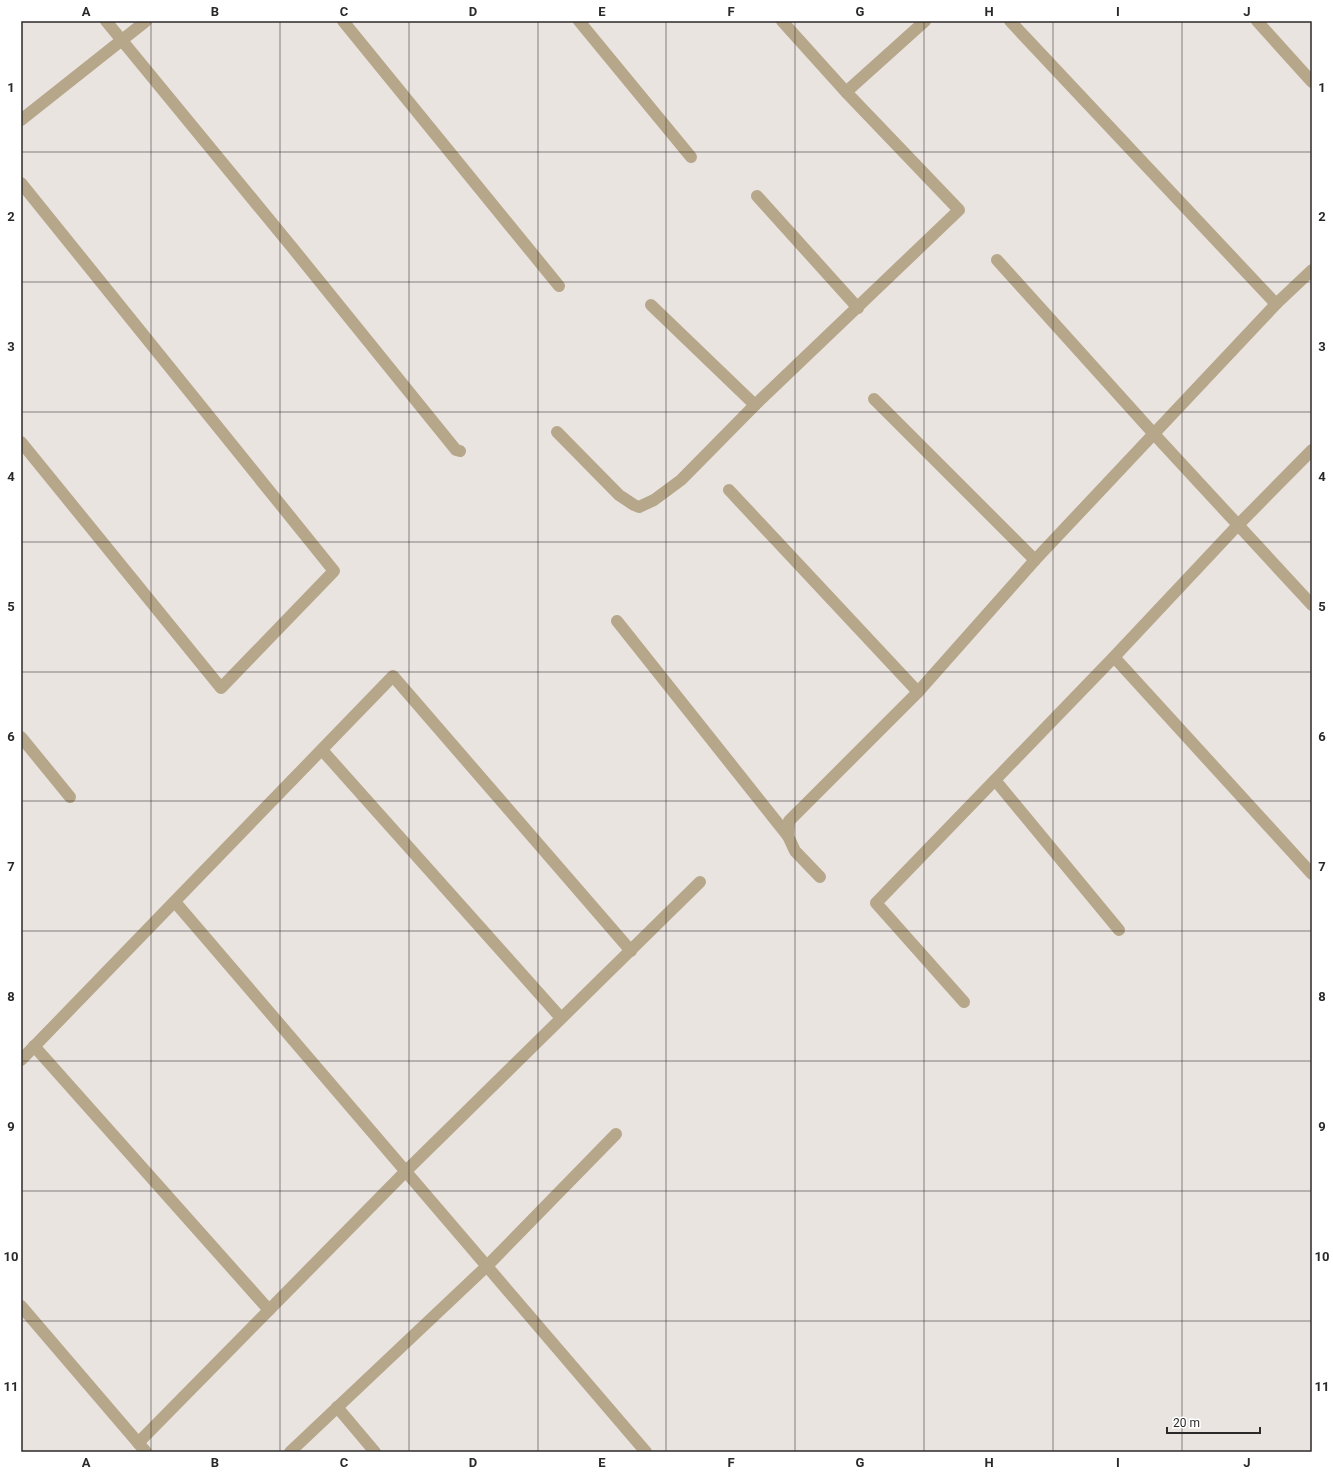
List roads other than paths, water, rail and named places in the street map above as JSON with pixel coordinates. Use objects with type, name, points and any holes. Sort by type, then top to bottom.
[{"type":"street","points":[[106,21],[456,450],[460,451]]},
{"type":"street","points":[[21,120],[146,21]]},
{"type":"street","points":[[343,21],[559,286]]},
{"type":"street","points":[[579,21],[691,157]]},
{"type":"street","points":[[557,432],[620,495],[634,505],[639,507],[654,500],[681,480],[755,405],[959,210],[846,92],[782,21]]},
{"type":"street","points":[[846,92],[925,21]]},
{"type":"street","points":[[1010,21],[1276,304]]},
{"type":"street","points":[[1257,21],[1312,82]]},
{"type":"street","points":[[21,183],[334,570],[221,688],[21,442]]},
{"type":"street","points":[[757,196],[858,308]]},
{"type":"street","points":[[997,260],[1154,434],[1312,605]]},
{"type":"street","points":[[788,836],[789,821],[918,692],[1035,560],[1276,304],[1312,270]]},
{"type":"street","points":[[651,305],[755,405]]},
{"type":"street","points":[[874,399],[1035,560]]},
{"type":"street","points":[[964,1002],[876,903],[1114,657],[1238,525],[1312,450]]},
{"type":"street","points":[[729,490],[918,692]]},
{"type":"street","points":[[617,621],[788,836],[795,851],[820,877]]},
{"type":"street","points":[[1114,657],[1312,874]]},
{"type":"street","points":[[21,1060],[393,676],[631,950]]},
{"type":"street","points":[[21,736],[70,797]]},
{"type":"street","points":[[322,750],[561,1018]]},
{"type":"street","points":[[995,780],[1119,930]]},
{"type":"street","points":[[21,1306],[142,1447],[269,1310],[406,1171],[700,882]]},
{"type":"street","points":[[175,902],[646,1452]]},
{"type":"street","points":[[34,1046],[269,1310]]},
{"type":"street","points":[[290,1452],[487,1266],[616,1134]]},
{"type":"street","points":[[337,1407],[376,1452]]}]
